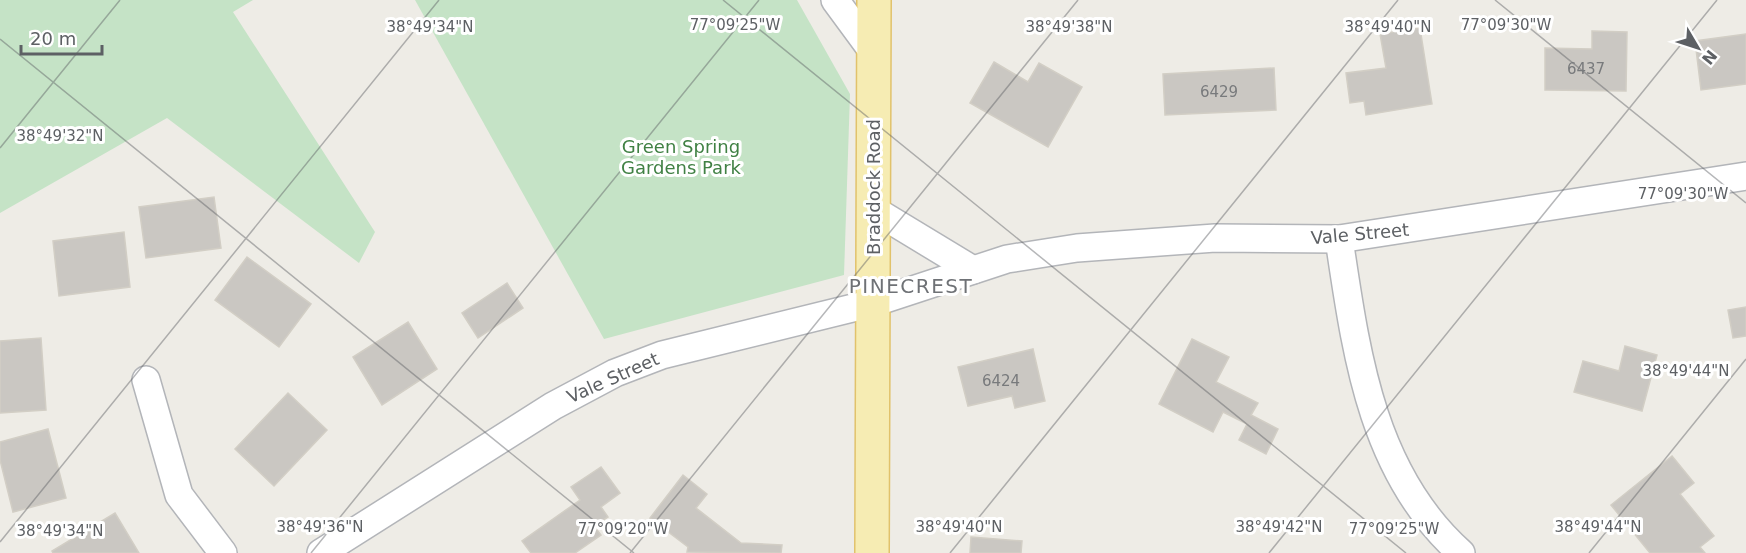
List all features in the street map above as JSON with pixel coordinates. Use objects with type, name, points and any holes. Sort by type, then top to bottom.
[{"type":"main road","name":"Braddock Road","points":[[872,553],[874,0]]},
{"type":"street","points":[[835,0],[874,53]]},
{"type":"street","name":"Vale Street","points":[[321,553],[552,406],[615,373],[662,355],[873,303],[1006,260],[1077,248],[1215,238],[1339,239],[1391,233],[1746,176]]},
{"type":"street","points":[[874,210],[973,270]]},
{"type":"street","points":[[1339,239],[1354,342],[1394,468],[1416,504],[1461,553]]},
{"type":"street","points":[[146,380],[179,495],[223,553]]},
{"type":"green space","points":[[0,0],[253,0],[233,12],[375,232],[359,263],[167,118],[0,213]]},
{"type":"green space","name":"Green Spring Gardens Park","points":[[415,0],[797,0],[850,94],[844,275],[604,339]]},
{"type":"building","points":[[1420,28],[1432,104],[1366,115],[1364,101],[1350,103],[1346,73],[1386,68],[1380,34]]},
{"type":"building","points":[[1592,31],[1627,32],[1626,91],[1545,90],[1545,48],[1592,49]]},
{"type":"building","points":[[1746,34],[1746,84],[1701,90],[1695,41]]},
{"type":"building","points":[[994,62],[1028,82],[1039,63],[1082,87],[1048,147],[970,103]]},
{"type":"building","points":[[1274,68],[1276,110],[1165,115],[1163,74]]},
{"type":"building","points":[[214,197],[221,248],[146,258],[139,207]]},
{"type":"building","points":[[124,232],[130,287],[59,296],[53,241]]},
{"type":"building","points":[[247,257],[311,304],[279,347],[215,300]]},
{"type":"building","points":[[507,283],[523,308],[478,338],[462,313]]},
{"type":"building","points":[[1746,307],[1746,336],[1733,338],[1728,310]]},
{"type":"building","points":[[408,322],[437,369],[382,405],[353,357]]},
{"type":"building","points":[[41,338],[46,410],[0,413],[0,341]]},
{"type":"building","points":[[1192,339],[1229,357],[1216,382],[1258,403],[1251,415],[1278,429],[1266,454],[1239,440],[1247,424],[1223,412],[1213,432],[1159,404]]},
{"type":"building","points":[[1625,346],[1657,355],[1642,411],[1574,392],[1583,361],[1619,371]]},
{"type":"building","points":[[1033,349],[1045,401],[1015,408],[1012,396],[968,406],[958,367]]},
{"type":"building","points":[[288,393],[327,430],[274,486],[235,449]]},
{"type":"building","points":[[48,429],[66,498],[13,512],[0,460],[0,442]]},
{"type":"building","points":[[1672,456],[1694,483],[1680,494],[1714,536],[1700,547],[1705,553],[1650,553],[1611,505]]},
{"type":"building","points":[[601,467],[620,493],[601,507],[608,517],[594,526],[601,535],[575,553],[531,553],[522,541],[580,500],[571,487]]},
{"type":"building","points":[[683,475],[707,494],[696,508],[741,543],[782,545],[781,553],[687,552],[688,547],[650,518]]},
{"type":"building","points":[[115,513],[139,553],[53,553],[52,551]]},
{"type":"building","points":[[971,537],[1022,541],[1021,553],[970,553]]},
{"type":"district","name":"PINECREST","points":[[911,286]]}]
